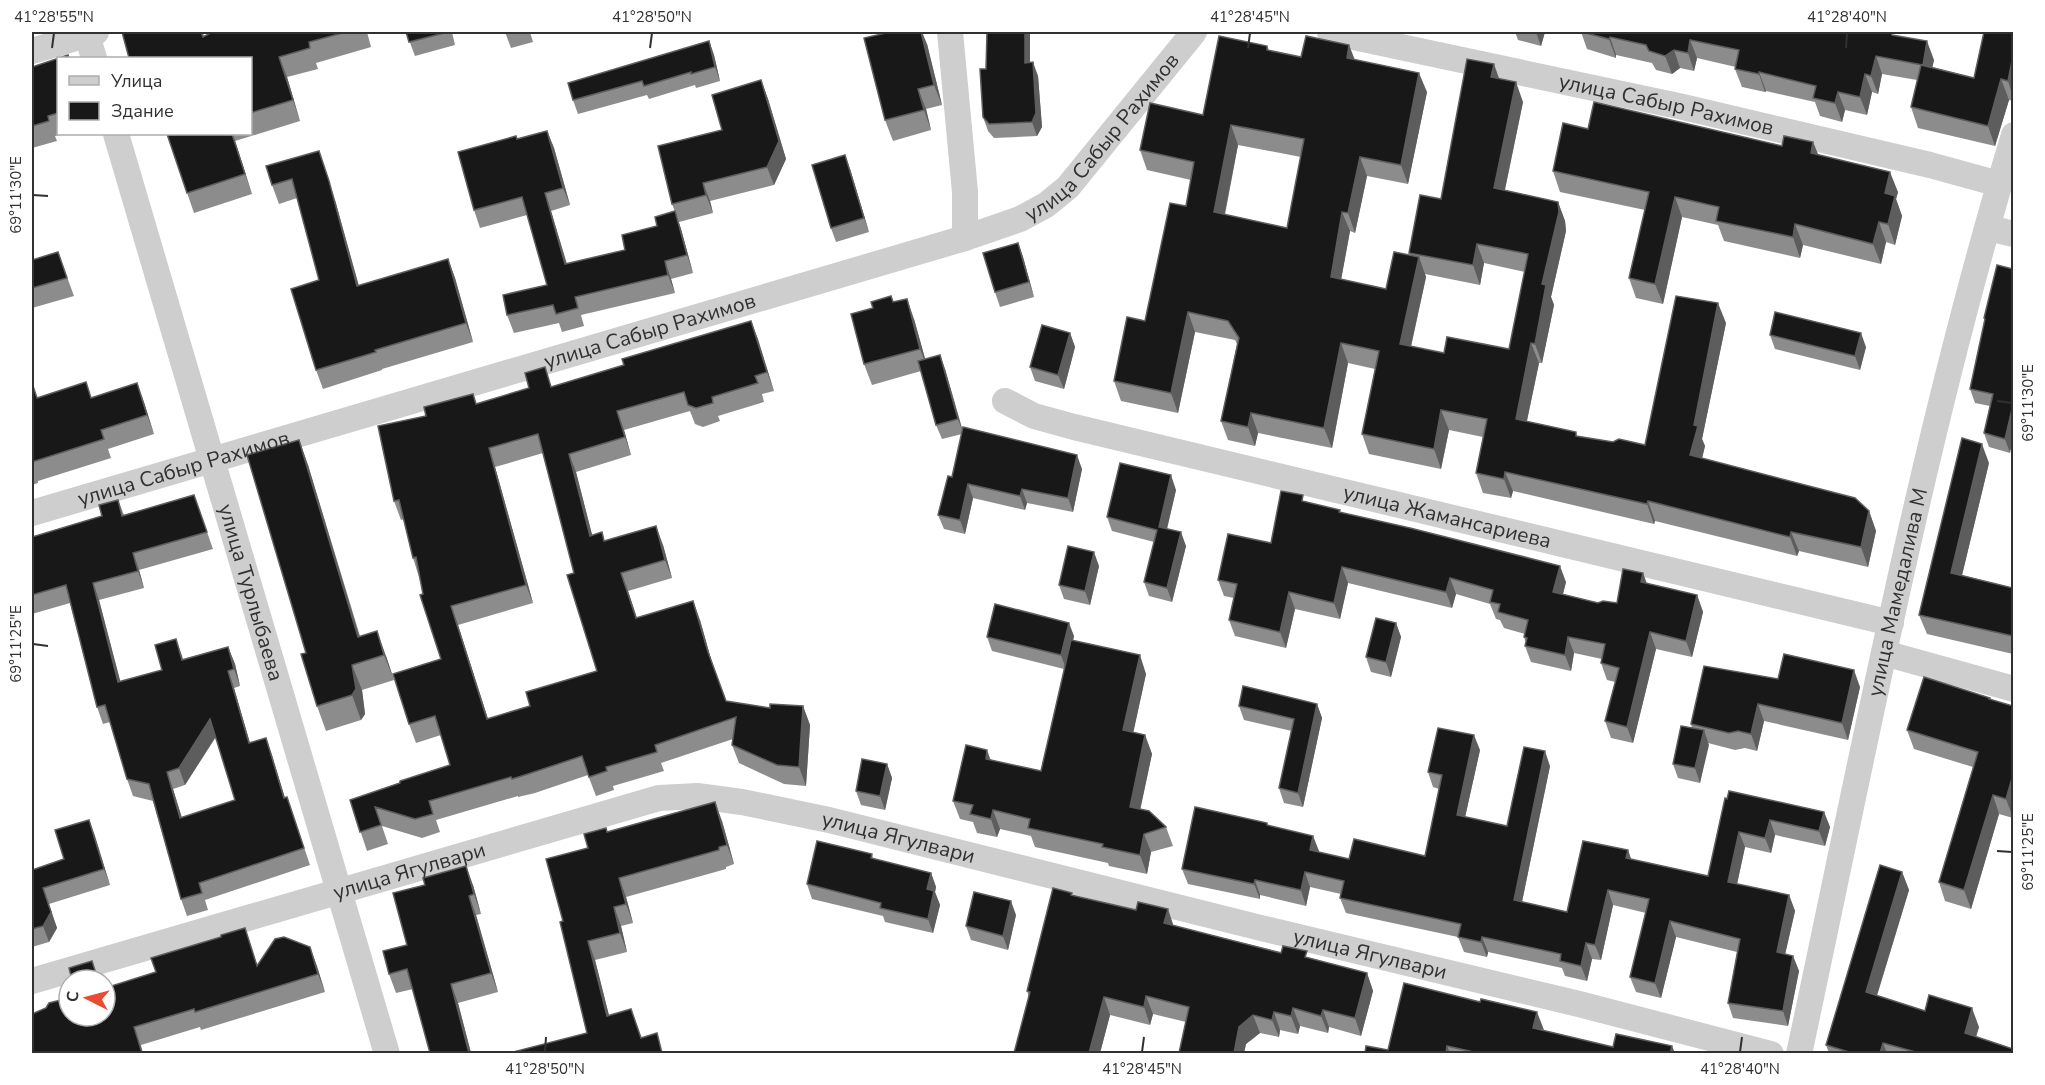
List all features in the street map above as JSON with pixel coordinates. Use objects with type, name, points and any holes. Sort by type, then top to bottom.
[{"type":"street","points":[[32,51],[90,32],[94,57]]},
{"type":"street","points":[[950,32],[964,192],[964,238]]},
{"type":"street","name":"улица Сабыр Рахимов","points":[[32,513],[964,238],[1020,219],[1046,205],[1068,187],[1194,32]]},
{"type":"street","name":"улица Сабыр Рахимов","points":[[1330,32],[1683,107],[1930,165],[1999,184]]},
{"type":"street","name":"улица Турлыбаева","points":[[116,135],[387,1053]]},
{"type":"street","name":"улица Мамедалива М","points":[[1799,1053],[1939,408],[2013,135]]},
{"type":"street","points":[[1988,228],[2013,234]]},
{"type":"street","name":"улица Жамансариева","points":[[1005,401],[1034,416],[1074,427],[1891,623]]},
{"type":"street","points":[[1884,653],[2013,689]]},
{"type":"street","name":"улица Ягулвари","points":[[32,981],[659,798],[697,796],[742,802],[829,820],[1771,1053]]},
{"type":"building","points":[[122,32],[201,32],[203,37],[212,32],[346,32],[309,42],[310,48],[279,57],[293,100],[252,112],[252,57],[129,57]]},
{"type":"building","points":[[406,32],[448,32],[409,42]]},
{"type":"building","points":[[890,32],[921,32],[934,85],[918,89],[924,110],[885,120],[864,38]]},
{"type":"building","points":[[987,32],[1025,32],[1025,63],[1033,62],[1036,113],[1032,122],[989,124],[983,117],[980,69],[986,69]]},
{"type":"building","points":[[1582,32],[1891,32],[1892,35],[1927,41],[1923,65],[1876,56],[1871,76],[1865,74],[1860,97],[1838,92],[1835,103],[1813,98],[1816,86],[1759,72],[1759,74],[1735,69],[1739,50],[1690,40],[1688,53],[1674,50],[1665,56],[1649,51],[1646,45]]},
{"type":"building","points":[[1984,32],[2013,32],[2013,56],[2008,81],[2001,79],[1988,126],[1911,107],[1921,65],[1974,78]]},
{"type":"building","points":[[1219,36],[1267,46],[1267,50],[1301,57],[1306,36],[1349,45],[1347,58],[1419,73],[1401,165],[1360,157],[1348,213],[1342,212],[1331,277],[1386,289],[1394,252],[1419,257],[1400,344],[1444,353],[1447,337],[1509,349],[1528,254],[1477,244],[1473,265],[1409,253],[1420,195],[1441,199],[1467,59],[1494,64],[1491,77],[1516,82],[1494,188],[1558,202],[1559,212],[1542,284],[1546,285],[1535,344],[1531,343],[1516,419],[1576,432],[1576,436],[1613,442],[1619,439],[1645,445],[1676,296],[1718,303],[1694,425],[1698,426],[1690,455],[1855,498],[1869,511],[1861,547],[1791,532],[1790,537],[1648,501],[1647,504],[1505,472],[1504,479],[1476,473],[1487,419],[1441,410],[1434,449],[1362,434],[1379,351],[1341,343],[1324,428],[1251,413],[1248,427],[1221,421],[1239,338],[1228,321],[1188,312],[1171,393],[1114,381],[1127,317],[1145,321],[1170,203],[1186,206],[1194,162],[1140,150],[1150,103],[1203,115]],"holes":[[[1231,125],[1304,139],[1287,228],[1214,212]]]},
{"type":"building","points":[[709,41],[715,67],[644,86],[642,81],[573,100],[568,83]]},
{"type":"building","points":[[57,58],[57,113],[48,116],[49,121],[32,126],[32,67]]},
{"type":"building","points":[[761,80],[779,141],[767,167],[703,183],[706,195],[672,204],[658,146],[722,130],[712,95]]},
{"type":"building","points":[[1594,102],[1782,146],[1784,136],[1813,142],[1811,153],[1890,172],[1885,193],[1895,196],[1888,224],[1879,222],[1873,244],[1795,224],[1793,237],[1716,221],[1719,207],[1675,197],[1655,284],[1629,278],[1649,192],[1553,171],[1563,123],[1588,129]]},
{"type":"building","points":[[547,131],[563,188],[545,193],[565,264],[625,250],[622,235],[657,226],[655,217],[675,211],[687,255],[665,261],[668,275],[575,297],[578,308],[556,314],[553,305],[507,315],[503,295],[547,285],[522,197],[474,210],[458,152],[516,136],[517,139]]},
{"type":"building","points":[[167,135],[232,135],[245,174],[187,193]]},
{"type":"building","points":[[319,151],[357,286],[448,259],[466,323],[316,370],[291,289],[319,280],[292,179],[272,185],[266,166]]},
{"type":"building","points":[[845,155],[864,218],[831,228],[812,165]]},
{"type":"building","points":[[1018,243],[1029,282],[995,292],[983,253]]},
{"type":"building","points":[[58,252],[67,278],[32,288],[32,260]]},
{"type":"building","points":[[1997,265],[2013,269],[2013,405],[2005,439],[1984,433],[1993,394],[1970,389]]},
{"type":"building","points":[[891,296],[893,302],[907,299],[920,349],[864,364],[851,314],[873,308],[871,302]]},
{"type":"building","points":[[1775,312],[1861,333],[1855,356],[1770,335]]},
{"type":"building","points":[[751,321],[767,372],[755,376],[758,383],[712,397],[713,403],[696,408],[688,405],[684,392],[617,411],[625,437],[569,454],[590,536],[602,532],[604,541],[656,526],[665,560],[621,573],[636,618],[693,601],[726,701],[770,708],[770,704],[803,706],[799,767],[777,765],[732,745],[736,717],[655,745],[657,752],[606,767],[607,771],[589,777],[582,756],[512,779],[511,777],[429,801],[433,814],[415,819],[375,807],[381,825],[360,832],[350,800],[450,765],[435,716],[409,724],[393,674],[441,659],[420,595],[423,594],[416,557],[413,558],[399,500],[394,501],[378,426],[426,416],[424,407],[473,394],[476,404],[529,388],[525,373],[545,367],[551,387],[624,365],[622,359]],"holes":[[[538,434],[574,573],[567,575],[597,671],[526,692],[530,706],[487,719],[451,606],[526,585],[489,448]]]},
{"type":"building","points":[[1042,325],[1070,333],[1058,375],[1030,367]]},
{"type":"building","points":[[940,355],[958,419],[936,425],[918,361]]},
{"type":"building","points":[[86,382],[91,398],[137,383],[147,415],[101,430],[104,439],[32,462],[32,383],[37,398]]},
{"type":"building","points":[[963,427],[1077,455],[1068,498],[1022,489],[1020,496],[968,484],[960,520],[938,515],[948,476],[952,477]]},
{"type":"building","points":[[1962,438],[1982,444],[1951,573],[2013,588],[2013,636],[1919,615]]},
{"type":"building","points":[[299,440],[358,637],[377,631],[384,655],[352,665],[356,689],[352,695],[317,706],[301,654],[306,653],[247,455]]},
{"type":"building","points":[[1120,463],[1171,475],[1159,527],[1181,532],[1167,588],[1144,582],[1157,530],[1107,517]]},
{"type":"building","points":[[1281,491],[1303,495],[1302,501],[1340,510],[1339,512],[1560,566],[1553,592],[1598,603],[1603,601],[1617,603],[1623,569],[1643,573],[1641,582],[1697,595],[1686,641],[1650,632],[1627,727],[1605,721],[1619,668],[1601,663],[1605,644],[1568,637],[1565,655],[1525,646],[1527,638],[1524,637],[1528,620],[1498,612],[1500,604],[1490,602],[1493,590],[1450,578],[1446,592],[1342,567],[1334,603],[1289,592],[1280,632],[1229,620],[1237,584],[1218,580],[1228,534],[1271,543]]},
{"type":"building","points":[[194,495],[207,532],[133,553],[138,571],[93,583],[118,682],[162,670],[155,645],[176,639],[182,660],[228,647],[234,669],[228,671],[249,743],[266,738],[284,798],[287,797],[304,848],[199,883],[202,893],[181,899],[149,784],[127,779],[105,705],[97,707],[66,585],[32,595],[32,537],[102,516],[99,505],[118,500],[122,516]],"holes":[[[210,719],[235,800],[180,818],[167,772],[179,768]]]},
{"type":"building","points":[[1068,546],[1094,552],[1085,591],[1059,585]]},
{"type":"building","points":[[995,604],[1069,623],[1061,655],[987,637]]},
{"type":"building","points":[[1376,618],[1396,623],[1386,662],[1366,657]]},
{"type":"building","points":[[1071,640],[1140,655],[1123,730],[1145,735],[1130,807],[1149,811],[1166,827],[1144,834],[1140,855],[1102,847],[1103,844],[1028,828],[1030,819],[993,810],[991,819],[970,814],[973,805],[953,801],[966,745],[987,750],[986,759],[1041,771]]},
{"type":"building","points":[[1784,654],[1854,670],[1842,723],[1758,704],[1751,734],[1738,731],[1729,733],[1691,724],[1704,666],[1778,679]]},
{"type":"building","points":[[1924,677],[2013,706],[2013,775],[2006,799],[1993,795],[1964,890],[1939,882],[1978,752],[1907,730]]},
{"type":"building","points":[[1243,686],[1317,704],[1298,793],[1279,788],[1294,719],[1239,706]]},
{"type":"building","points":[[1681,726],[1704,730],[1695,768],[1673,764]]},
{"type":"building","points":[[1438,728],[1474,735],[1457,815],[1507,826],[1524,747],[1545,751],[1514,900],[1567,912],[1583,841],[1628,850],[1626,858],[1708,876],[1725,798],[1727,799],[1729,791],[1824,812],[1819,831],[1770,820],[1765,838],[1739,832],[1728,882],[1789,895],[1777,952],[1793,956],[1783,1011],[1728,1003],[1740,939],[1670,921],[1655,983],[1630,977],[1649,899],[1608,890],[1595,945],[1586,943],[1581,966],[1560,961],[1561,954],[1482,937],[1481,942],[1458,937],[1461,924],[1340,898],[1344,881],[1305,872],[1301,890],[1255,880],[1254,884],[1182,869],[1195,807],[1313,836],[1310,850],[1349,859],[1354,839],[1425,856],[1442,775],[1428,772]]},
{"type":"building","points":[[862,759],[887,764],[880,796],[856,791]]},
{"type":"building","points":[[715,802],[727,845],[719,847],[719,850],[619,878],[626,904],[614,907],[620,933],[588,941],[607,1016],[631,1009],[641,1038],[657,1033],[662,1053],[513,1053],[587,1033],[560,922],[563,921],[546,859],[588,848],[584,834],[606,828],[607,832]]},
{"type":"building","points":[[89,820],[104,869],[43,888],[51,912],[43,926],[32,929],[32,870],[64,859],[55,830]]},
{"type":"building","points":[[817,841],[872,854],[871,858],[931,873],[927,889],[934,891],[928,919],[880,908],[881,903],[807,884]]},
{"type":"building","points":[[1880,865],[1902,872],[1866,992],[1925,1011],[1929,995],[1972,1008],[1965,1033],[2013,1049],[2013,1053],[1919,1053],[1883,1043],[1880,1053],[1852,1053],[1826,1045]]},
{"type":"building","points":[[466,866],[474,894],[469,896],[491,973],[451,984],[469,1053],[430,1053],[407,969],[389,974],[383,951],[407,945],[393,893],[425,885],[423,878]]},
{"type":"building","points":[[1053,888],[1072,893],[1071,895],[1136,910],[1138,902],[1168,909],[1164,923],[1281,953],[1283,946],[1307,951],[1305,957],[1367,973],[1355,1018],[1323,1010],[1321,1016],[1293,1008],[1291,1016],[1274,1012],[1272,1020],[1253,1015],[1239,1027],[1234,1053],[1179,1053],[1189,1007],[1146,996],[1144,1007],[1104,997],[1089,1053],[1014,1053]]},
{"type":"building","points":[[974,892],[1011,901],[1003,936],[966,926]]},
{"type":"building","points":[[245,928],[257,966],[275,939],[284,937],[310,947],[318,974],[195,1012],[194,1009],[134,1027],[142,1053],[32,1053],[32,1014],[46,1008],[49,1003],[57,1001],[57,1028],[117,1028],[117,984],[156,972],[151,958],[221,937],[221,935]]},
{"type":"building","points":[[92,961],[94,968],[69,968]]},
{"type":"building","points":[[1404,983],[1480,1002],[1481,999],[1537,1012],[1533,1028],[1613,1047],[1616,1034],[1672,1046],[1670,1053],[1478,1053],[1447,1046],[1446,1053],[1365,1053],[1366,1046],[1388,1050]]}]
